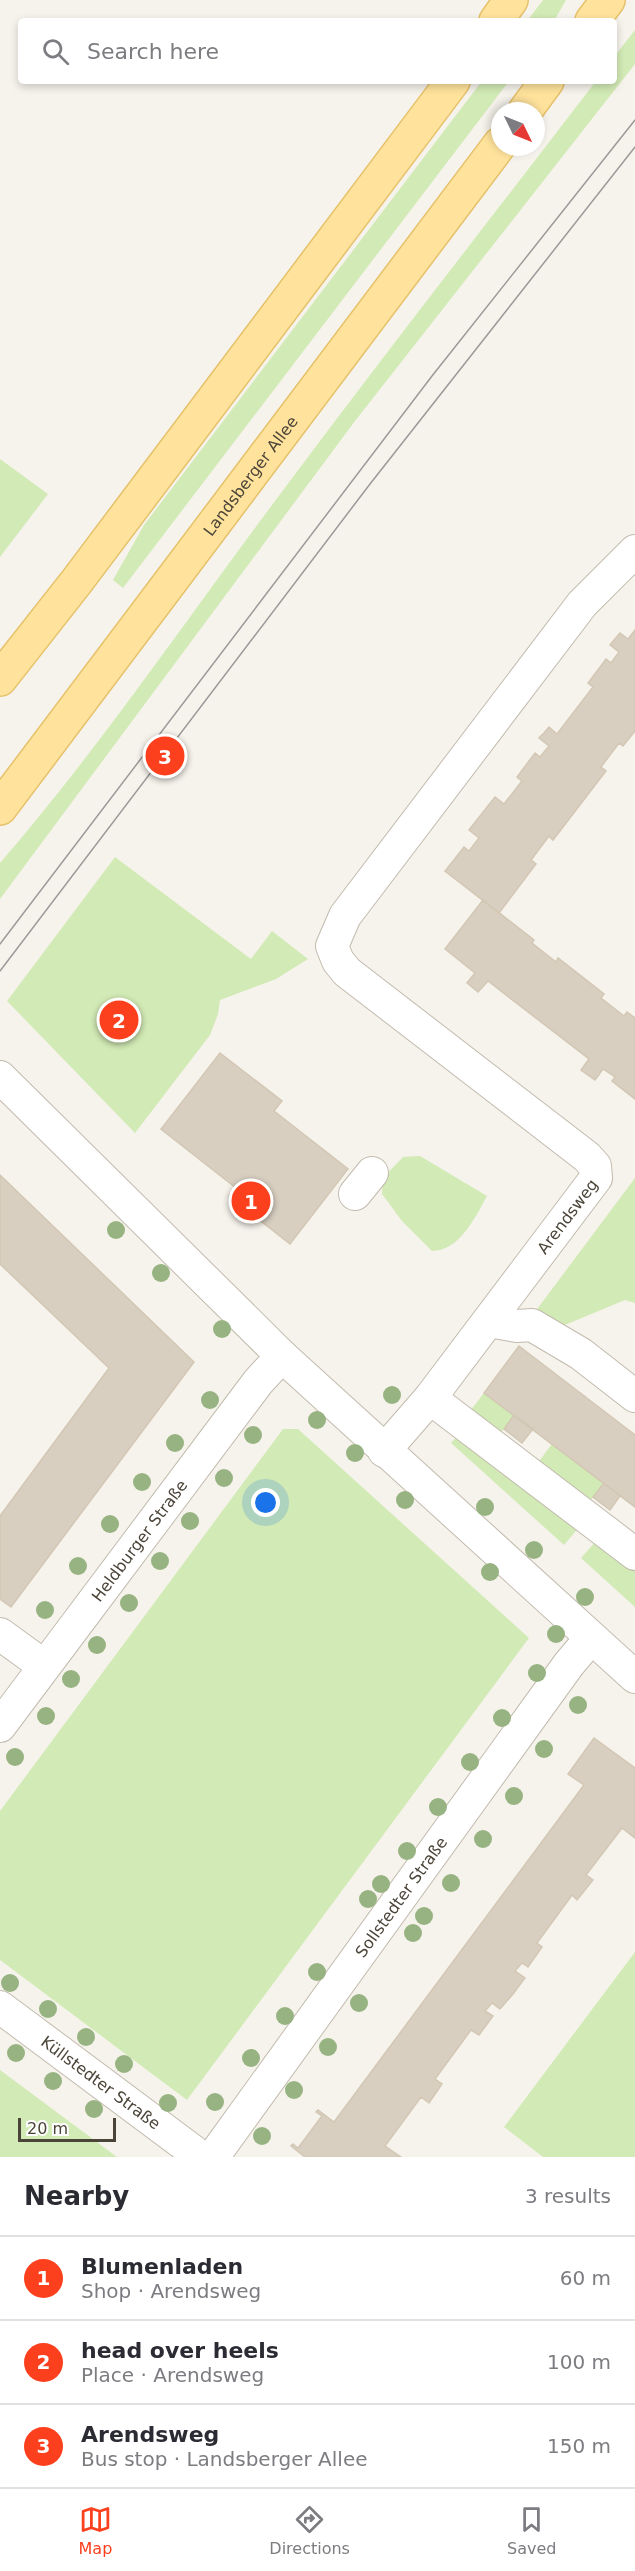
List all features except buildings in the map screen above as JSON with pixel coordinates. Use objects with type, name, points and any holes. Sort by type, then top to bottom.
[{"type":"main road","points":[[498,18],[512,0]]},
{"type":"main road","points":[[594,18],[608,0]]},
{"type":"main road","points":[[0,679],[85,571],[451,84]]},
{"type":"main road","points":[[532,102],[545,84]]},
{"type":"main road","name":"Landsberger Allee","points":[[0,808],[491,156]]},
{"type":"street","name":"Arendsweg","points":[[384,1451],[430,1398],[596,1178],[595,1166],[582,1153],[347,972],[338,961],[332,946],[345,916],[582,604],[635,551]]},
{"type":"street","points":[[0,1077],[282,1356],[635,1677]]},
{"type":"street","points":[[489,1321],[532,1326],[581,1354],[635,1396]]},
{"type":"street","name":"Heldburger Straße","points":[[0,1726],[258,1382],[282,1356]]},
{"type":"street","points":[[430,1398],[635,1554]]},
{"type":"street","points":[[0,1634],[44,1666]]},
{"type":"street","name":"Sollstedter Straße","points":[[213,2157],[569,1664],[591,1638]]},
{"type":"street","name":"Küllstedter Straße","points":[[0,2007],[201,2157]]},
{"type":"green space","points":[[543,0],[566,0],[556,18],[529,18]]},
{"type":"green space","points":[[635,30],[635,64],[355,421],[0,899],[0,863],[110,726],[322,438],[538,156],[545,156],[545,147],[594,84],[617,84],[617,53]]},
{"type":"green space","points":[[480,84],[507,84],[123,588],[113,580],[144,525]]},
{"type":"green space","points":[[0,459],[48,494],[0,557]]},
{"type":"green space","points":[[115,857],[251,959],[272,931],[308,959],[276,979],[220,1000],[218,1014],[210,1035],[135,1133],[7,1001]]},
{"type":"green space","points":[[420,1156],[487,1196],[465,1232],[442,1250],[432,1251],[402,1221],[382,1194],[383,1178],[403,1157]]},
{"type":"green space","points":[[635,1178],[635,1303],[625,1300],[543,1334],[517,1336]]},
{"type":"green space","points":[[484,1393],[514,1415],[497,1438],[467,1415]]},
{"type":"green space","points":[[283,1429],[298,1429],[529,1638],[187,2100],[0,1960],[0,1811]]},
{"type":"green space","points":[[460,1433],[580,1526],[564,1545],[451,1443]]},
{"type":"green space","points":[[552,1444],[604,1483],[587,1505],[536,1465]]},
{"type":"green space","points":[[596,1541],[635,1569],[635,1607],[581,1558]]},
{"type":"green space","points":[[635,1952],[635,2157],[543,2157],[504,2127]]},
{"type":"green space","points":[[0,2070],[117,2157],[0,2157]]},
{"type":"tram line","points":[[0,944],[432,376],[635,120]]},
{"type":"tram line","points":[[0,971],[370,484],[635,147]]},
{"type":"place","name":"Arendsweg","points":[[165,756]]},
{"type":"place","name":"head over heels","points":[[119,1020]]},
{"type":"place","name":"Blumenladen","points":[[251,1201]]}]
